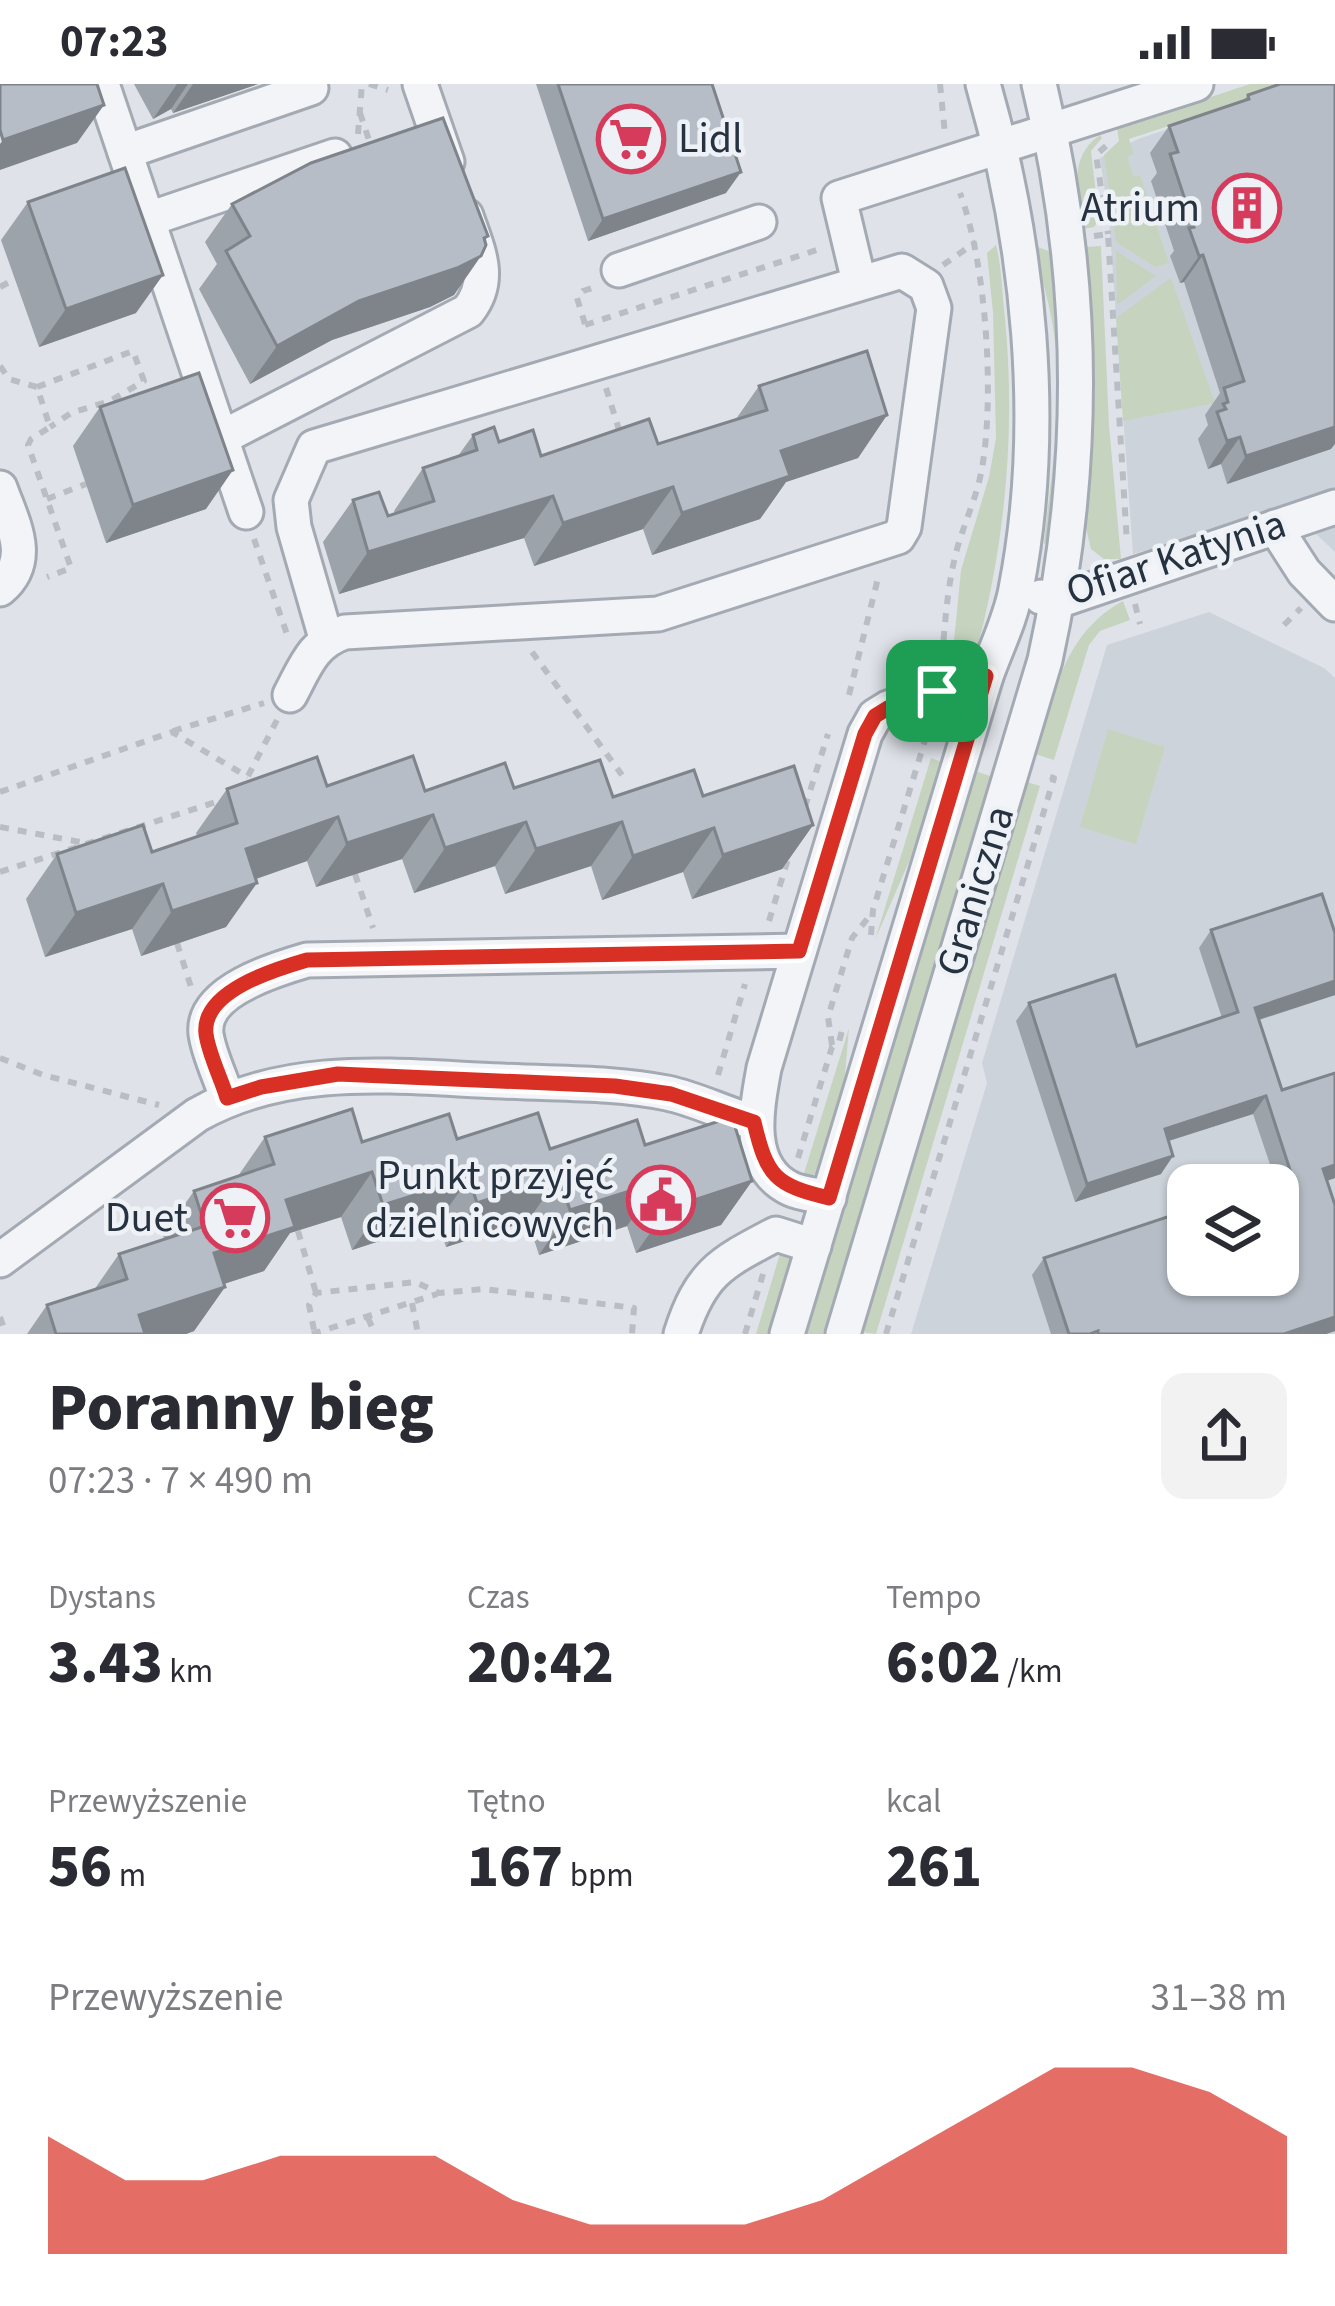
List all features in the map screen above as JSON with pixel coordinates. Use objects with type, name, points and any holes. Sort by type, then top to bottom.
[{"type":"street","points":[[102,84],[245,512]]},
{"type":"street","points":[[220,438],[467,311],[480,296],[481,257],[420,84]]},
{"type":"street","name":"Graniczna","points":[[787,1334],[986,676],[1016,591],[1034,398],[1023,295],[983,84]]},
{"type":"street","name":"Graniczna","points":[[843,1334],[1045,660],[1058,601],[1073,476],[1078,380],[1067,239],[1039,84]]},
{"type":"street","points":[[859,282],[839,198],[1196,84]]},
{"type":"street","points":[[124,152],[311,88]]},
{"type":"street","points":[[146,220],[335,157]]},
{"type":"street","points":[[611,277],[759,222]]},
{"type":"street","points":[[296,685],[315,648],[344,632],[658,614],[898,537],[904,527],[934,308],[926,286],[902,271],[859,282],[314,447],[291,500],[294,527],[326,638]]},
{"type":"street","points":[[0,488],[18,537],[20,558],[15,574],[0,589]]},
{"type":"street","name":"Ofiar Katynia","points":[[1016,591],[1058,601],[1335,507]]},
{"type":"street","points":[[1275,527],[1304,572],[1335,604]]},
{"type":"street","points":[[829,1198],[789,1189],[761,1154],[754,1122],[764,1068],[799,951],[865,734],[875,716],[986,676]]},
{"type":"street","points":[[227,1098],[205,1030],[223,998],[259,975],[307,960],[799,951]]},
{"type":"street","points":[[0,1260],[197,1115],[261,1087],[338,1074],[615,1086],[671,1094],[754,1122]]},
{"type":"street","points":[[681,1334],[709,1275],[736,1255],[776,1234],[814,1246]]},
{"type":"path","points":[[1105,114],[1112,140],[1096,155],[1108,235]]},
{"type":"path","points":[[585,325],[847,241]]},
{"type":"path","points":[[871,935],[873,910],[937,691],[950,578],[981,475],[986,438],[984,318],[975,242]]},
{"type":"path","points":[[611,277],[577,298],[622,437]]},
{"type":"path","points":[[0,286],[15,280]]},
{"type":"path","points":[[0,366],[9,380],[37,387],[133,351],[143,381],[110,401],[71,413],[28,445],[71,568]]},
{"type":"path","points":[[37,387],[50,427]]},
{"type":"path","points":[[47,499],[86,484]]},
{"type":"path","points":[[0,872],[238,795],[296,685],[245,512]]},
{"type":"path","points":[[847,705],[886,542]]},
{"type":"path","points":[[514,623],[622,775]]},
{"type":"path","points":[[0,792],[296,685]]},
{"type":"path","points":[[172,732],[248,777]]},
{"type":"path","points":[[886,1334],[1054,778]]},
{"type":"path","points":[[785,799],[807,798]]},
{"type":"path","points":[[138,826],[145,845]]},
{"type":"path","points":[[0,827],[84,843]]},
{"type":"path","points":[[778,844],[785,867]]},
{"type":"path","points":[[355,874],[384,959]]},
{"type":"path","points":[[789,1189],[832,1047],[828,1017],[852,938],[873,910]]},
{"type":"path","points":[[832,1047],[839,1042],[843,1027]]},
{"type":"path","points":[[0,1058],[43,1075],[197,1115]]},
{"type":"path","points":[[298,1231],[316,1293],[308,1305],[313,1332],[440,1293],[484,1289],[634,1308],[632,1334]]},
{"type":"path","points":[[316,1293],[415,1282],[440,1293]]},
{"type":"path","points":[[412,1303],[418,1334]]},
{"type":"path","points":[[0,1317],[6,1334]]},
{"type":"path","points":[[368,1318],[375,1334]]},
{"type":"shaded area","points":[[1303,84],[1335,84],[1335,552],[1289,508],[1133,554],[1109,218],[1100,158],[1138,139]]},
{"type":"shaded area","points":[[1209,612],[1324,668],[1335,678],[1335,1334],[911,1334],[987,1083],[982,1063],[1107,645]]},
{"type":"green space","points":[[1250,84],[1296,84],[1129,139],[1134,154],[1127,157],[1134,177],[1140,175],[1169,263],[1155,267],[1116,242],[1104,155],[1119,141],[1117,128]]},
{"type":"green space","points":[[1100,135],[1091,151],[1099,220],[1094,227],[1083,229],[1079,165]]},
{"type":"green space","points":[[996,245],[1008,361],[1005,490],[993,576],[974,660],[951,671],[961,570],[996,438],[987,253]]},
{"type":"green space","points":[[1033,245],[1051,252],[1059,361],[1058,476],[1047,545],[1058,381],[1051,318]]},
{"type":"green space","points":[[1101,246],[1121,559],[1104,559],[1091,549],[1086,528],[1095,387],[1085,247]]},
{"type":"green space","points":[[1116,251],[1156,276],[1117,305]]},
{"type":"green space","points":[[1171,278],[1215,403],[1123,421],[1116,318]]},
{"type":"green space","points":[[1123,601],[1130,620],[1100,631],[1089,645],[1054,760],[1035,754],[1055,688],[1074,648],[1103,614]]},
{"type":"green space","points":[[1108,729],[1165,747],[1136,844],[1080,827]]},
{"type":"green space","points":[[931,758],[942,762],[921,834],[875,940]]},
{"type":"green space","points":[[975,771],[993,777],[825,1334],[805,1334]]},
{"type":"green space","points":[[1027,782],[1040,786],[876,1334],[861,1332]]},
{"type":"green space","points":[[849,1028],[844,1086],[819,1172],[809,1177],[804,1173]]},
{"type":"green space","points":[[781,1250],[790,1256],[790,1264],[769,1334],[756,1334]]},
{"type":"building","points":[[0,84],[97,84],[104,105],[3,140]]},
{"type":"building","name":"Lidl","points":[[558,84],[712,84],[741,172],[603,219]]},
{"type":"building","name":"Atrium","points":[[1280,84],[1335,84],[1335,427],[1246,456],[1240,437],[1227,441],[1217,412],[1226,409],[1224,388],[1244,381],[1203,255],[1199,256],[1189,228],[1194,227],[1170,154],[1178,152],[1169,126]]},
{"type":"building","points":[[443,118],[488,236],[481,256],[359,301],[277,346],[226,251],[250,236],[232,204],[311,163]]},
{"type":"building","points":[[125,168],[163,275],[66,309],[28,202]]},
{"type":"building","points":[[867,351],[887,415],[781,451],[790,476],[682,513],[673,487],[563,523],[553,496],[368,552],[353,500],[379,492],[388,516],[434,501],[423,468],[477,450],[473,435],[494,427],[499,442],[533,430],[541,456],[649,419],[658,444],[767,410],[759,386]]},
{"type":"building","points":[[199,373],[233,470],[133,505],[100,407]]},
{"type":"building","points":[[413,756],[425,791],[505,763],[514,788],[600,760],[613,797],[694,770],[703,796],[794,766],[813,825],[723,855],[714,828],[633,856],[622,822],[536,849],[526,822],[445,848],[433,815],[347,843],[338,817],[246,849],[257,883],[172,911],[163,884],[76,913],[57,854],[143,825],[152,852],[237,823],[227,789],[317,757],[327,786]]},
{"type":"building","points":[[1322,894],[1335,933],[1335,981],[1255,1008],[1282,1090],[1335,1073],[1335,1165],[1323,1169],[1335,1205],[1335,1317],[1284,1334],[1069,1334],[1044,1258],[1167,1217],[1167,1296],[1299,1296],[1299,1164],[1288,1164],[1266,1096],[1165,1129],[1173,1156],[1087,1184],[1029,1003],[1115,975],[1137,1046],[1238,1012],[1211,930]]},
{"type":"building","points":[[352,1109],[362,1142],[449,1114],[457,1139],[538,1113],[550,1149],[637,1120],[645,1145],[732,1117],[752,1181],[667,1209],[658,1182],[570,1210],[559,1176],[477,1203],[469,1178],[383,1205],[372,1172],[286,1200],[295,1227],[214,1253],[225,1287],[139,1315],[145,1334],[56,1334],[47,1305],[127,1279],[119,1254],[205,1226],[194,1191],[274,1164],[265,1137]]},
{"type":"place","name":"Lidl","points":[[631,139]]},
{"type":"place","name":"Atrium","points":[[1247,208]]},
{"type":"place","name":"Punkt przyjęć dzielnicowych","points":[[661,1200]]},
{"type":"place","name":"Duet","points":[[235,1218]]},
{"type":"route","points":[[986,676],[829,1198],[789,1189],[774,1174],[761,1154],[754,1122],[671,1094],[615,1086],[338,1074],[227,1098],[205,1030],[211,1015],[223,998],[245,983],[307,960],[799,951],[865,734],[875,716],[888,708],[937,691],[986,676]]}]
